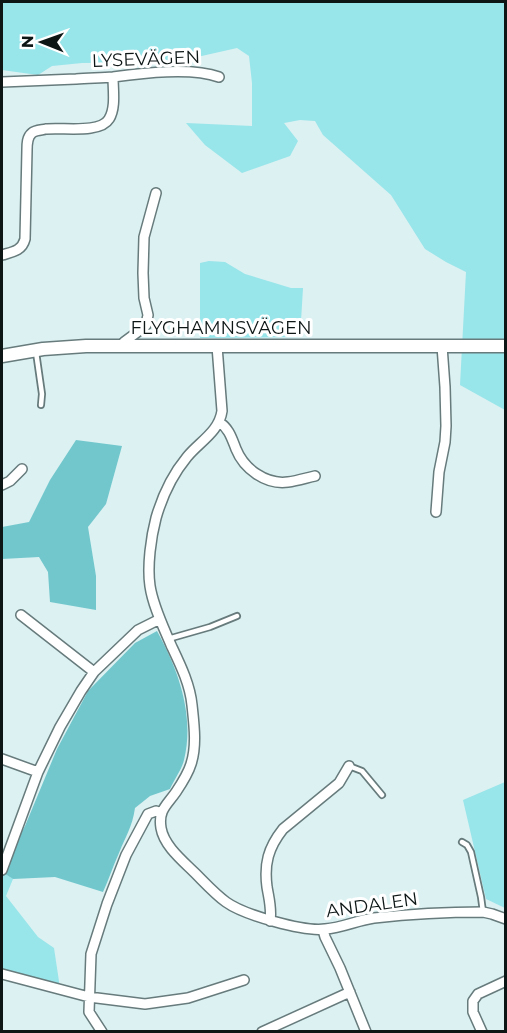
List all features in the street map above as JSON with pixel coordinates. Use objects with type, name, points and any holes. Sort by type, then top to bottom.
[{"type":"street","name":"LYSEVÄGEN","points":[[2,82],[198,72],[210,73],[219,77]]},
{"type":"street","points":[[2,255],[20,249],[24,244],[27,150],[28,140],[32,133],[49,129],[94,128],[106,123],[113,110],[113,77]]},
{"type":"street","points":[[124,347],[124,342],[140,332],[146,325],[148,315],[144,298],[144,237],[156,193]]},
{"type":"street","name":"FLYGHAMNSVÄGEN","points":[[2,356],[35,350],[86,346],[506,346]]},
{"type":"street","points":[[102,1032],[89,1012],[89,997],[91,954],[107,904],[126,855],[148,814],[161,813],[183,782],[192,762],[194,747],[192,702],[186,680],[160,619],[152,595],[149,576],[156,519],[166,494],[186,458],[219,422],[222,411],[217,346]]},
{"type":"street","points":[[436,512],[446,426],[442,346]]},
{"type":"street","points":[[219,422],[228,430],[239,457],[246,467],[256,474],[281,483],[315,476]]},
{"type":"street","points":[[2,485],[10,481],[22,469]]},
{"type":"street","points":[[21,615],[94,672]]},
{"type":"street","points":[[2,870],[38,772],[60,727],[94,672],[138,630],[160,619]]},
{"type":"street","points":[[2,759],[38,772]]},
{"type":"street","points":[[270,921],[272,911],[266,867],[268,852],[283,829],[339,783],[349,766]]},
{"type":"street","name":"ANDALEN","points":[[161,813],[161,829],[165,839],[178,856],[226,902],[244,912],[270,921],[323,930],[372,919],[415,914],[483,912],[506,919]]},
{"type":"street","points":[[323,930],[366,1032]]},
{"type":"street","points":[[2,974],[89,997],[146,1004],[189,998],[244,980]]},
{"type":"street","points":[[482,1032],[473,1012],[473,1001],[478,994],[506,981]]},
{"type":"street","points":[[262,1032],[350,992]]},
{"type":"lane","points":[[35,350],[42,394],[41,405]]},
{"type":"lane","points":[[168,639],[210,627],[237,616]]},
{"type":"lane","points":[[349,766],[362,771],[382,795]]},
{"type":"lane","points":[[462,842],[471,852],[482,897],[483,912]]},
{"type":"shaded area","points":[[2,2],[505,2],[505,410],[460,385],[466,272],[425,249],[391,195],[323,135],[315,121],[300,120],[284,123],[298,141],[290,156],[242,173],[205,145],[186,123],[252,126],[252,83],[249,56],[237,48],[175,62],[82,63],[52,66],[38,75],[2,70]]},
{"type":"shaded area","points":[[225,262],[245,274],[291,288],[303,288],[300,337],[200,338],[200,263]]},
{"type":"shaded area","points":[[76,440],[122,446],[106,504],[88,527],[96,576],[96,610],[50,602],[48,572],[39,557],[2,559],[2,527],[29,522],[50,480]]},
{"type":"shaded area","points":[[157,631],[178,677],[186,709],[187,743],[184,760],[170,789],[150,796],[135,808],[103,892],[55,877],[13,879],[2,872],[2,869],[25,826],[57,749],[88,691],[135,643]]},
{"type":"shaded area","points":[[505,782],[505,908],[486,899],[463,800]]},
{"type":"shaded area","points":[[2,872],[13,879],[6,896],[38,937],[54,948],[60,988],[2,971]]}]
